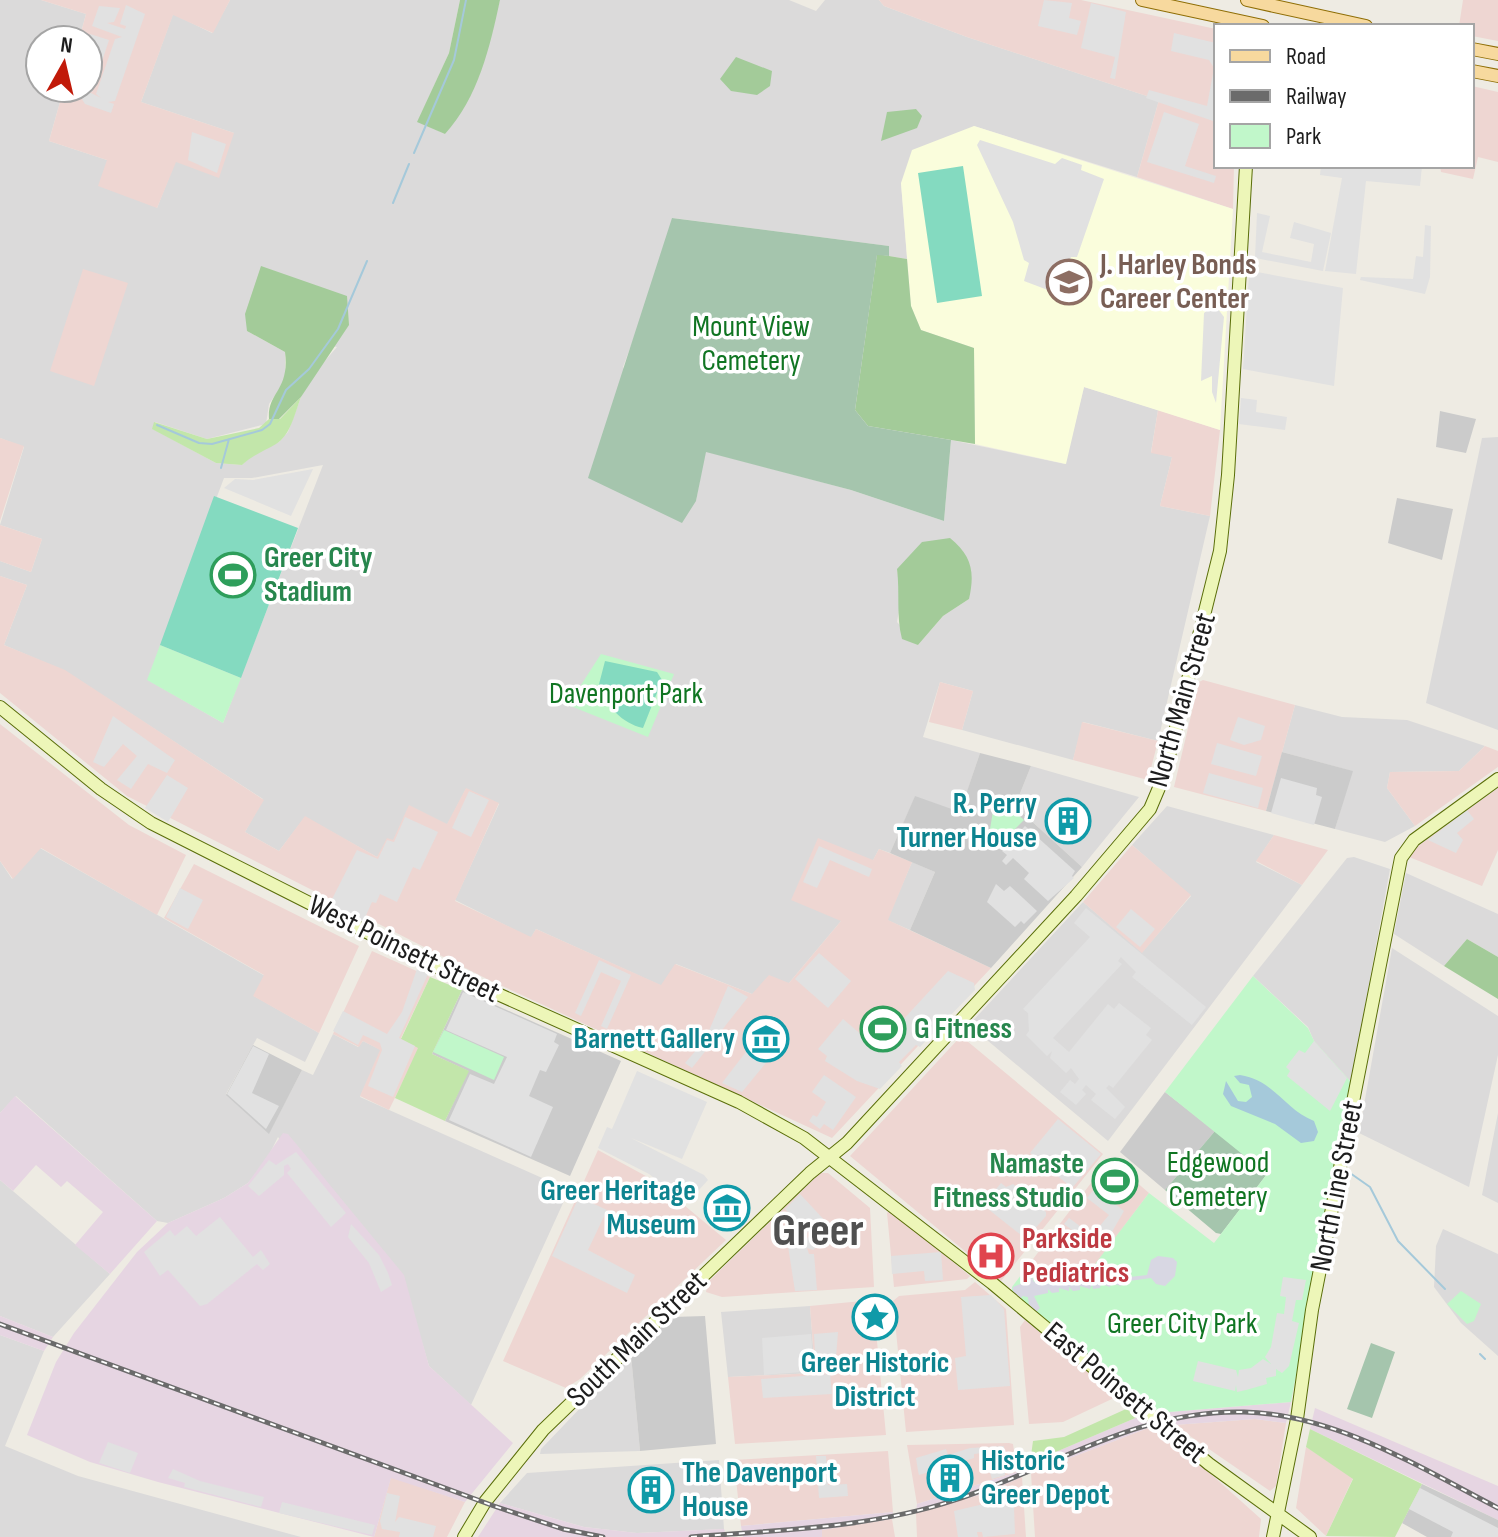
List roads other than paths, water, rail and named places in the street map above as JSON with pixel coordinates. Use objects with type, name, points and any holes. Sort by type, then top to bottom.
[{"type":"main road","points":[[1142,0],[1247,24],[1247,0],[1357,24]]},
{"type":"main road","points":[[1474,49],[1498,54]]},
{"type":"main road","points":[[1474,71],[1498,76]]},
{"type":"main road","name":"North Main Street","points":[[829,1157],[948,1036],[1083,889],[1150,809],[1164,776],[1220,551],[1228,475],[1246,168]]},
{"type":"main road","name":"West Poinsett Street","points":[[0,707],[101,789],[151,823],[424,961],[739,1102],[804,1138],[829,1157]]},
{"type":"main road","name":"North Line Street","points":[[1273,1537],[1318,1280],[1401,858],[1414,840],[1498,779]]},
{"type":"main road","name":"East Poinsett Street","points":[[829,1157],[992,1283],[1183,1443],[1310,1537]]},
{"type":"main road","name":"South Main Street","points":[[464,1537],[485,1502],[543,1430],[829,1157]]},
{"type":"water","points":[[1240,1075],[1262,1083],[1314,1121],[1318,1132],[1314,1141],[1301,1143],[1275,1124],[1231,1106],[1223,1094],[1226,1081],[1238,1101],[1246,1102],[1252,1097],[1249,1085],[1240,1083],[1234,1076]]},
{"type":"waterway","points":[[414,153],[454,60],[466,0]]},
{"type":"waterway","points":[[393,203],[409,164]]},
{"type":"waterway","points":[[157,425],[199,443],[212,444],[262,430],[270,424],[286,390],[309,369],[338,329],[367,261]]},
{"type":"waterway","points":[[221,468],[229,439]]},
{"type":"waterway","points":[[1350,1173],[1370,1187],[1398,1241],[1445,1289]]},
{"type":"waterway","points":[[1480,1354],[1485,1359]]},
{"type":"railway","points":[[0,1324],[494,1506],[563,1529],[603,1537]]},
{"type":"railway","points":[[691,1537],[891,1517],[955,1500],[1132,1430],[1205,1414],[1244,1412],[1278,1415],[1344,1432],[1407,1460],[1498,1508]]},
{"type":"place","name":"J. Harley Bonds Career Center","points":[[1069,282]]},
{"type":"place","name":"Greer City Stadium","points":[[233,575]]},
{"type":"place","name":"R. Perry Turner House","points":[[1068,821]]},
{"type":"place","name":"G Fitness","points":[[883,1029]]},
{"type":"place","name":"Barnett Gallery","points":[[766,1039]]},
{"type":"place","name":"Namaste Fitness Studio","points":[[1115,1181]]},
{"type":"place","name":"Greer Heritage Museum","points":[[727,1208]]},
{"type":"place","name":"Parkside Pediatrics","points":[[991,1256]]},
{"type":"place","name":"Greer Historic District","points":[[875,1317]]},
{"type":"place","name":"Historic Greer Depot","points":[[950,1478]]},
{"type":"place","name":"The Davenport House","points":[[651,1490]]},
{"type":"district","name":"Greer","points":[[818,1231]]},
{"type":"park label","name":"Mount View Cemetery","points":[[751,344]]},
{"type":"park label","name":"Davenport Park","points":[[626,694]]},
{"type":"park label","name":"Edgewood Cemetery","points":[[1218,1180]]},
{"type":"park label","name":"Greer City Park","points":[[1182,1324]]}]
